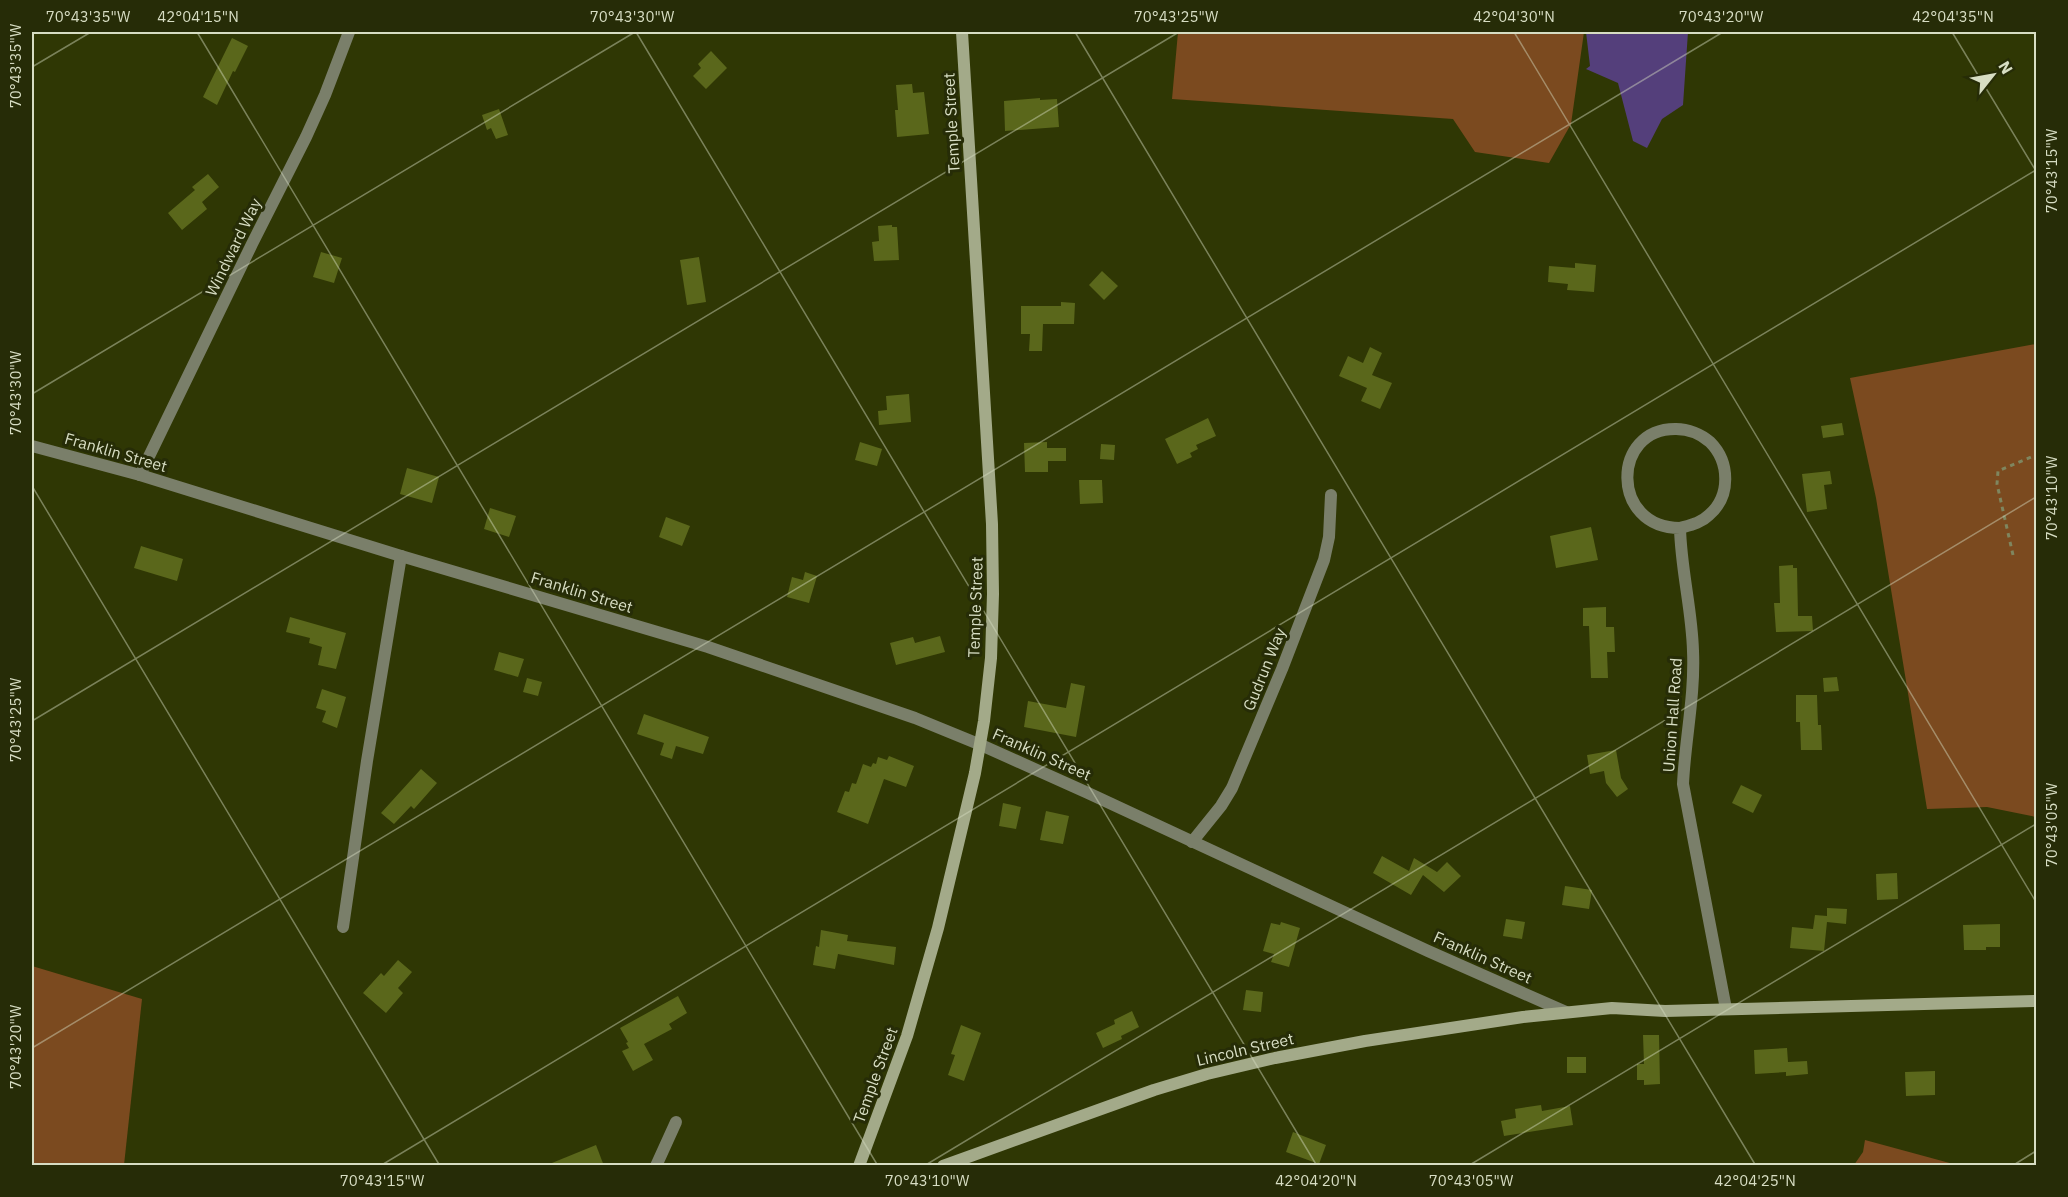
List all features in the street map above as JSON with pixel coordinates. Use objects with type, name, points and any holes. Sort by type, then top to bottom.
[{"type":"main road","name":"Temple Street","points":[[859,1166],[907,1036],[938,928],[981,745],[991,648],[993,560],[962,32]]},
{"type":"main road","name":"Franklin Street","points":[[1566,1012],[1612,1008],[1665,1011],[2037,1001]]},
{"type":"main road","name":"Lincoln Street","points":[[943,1166],[1154,1090],[1228,1068],[1365,1041],[1566,1012]]},
{"type":"street","name":"Windward Way","points":[[140,475],[306,137],[349,32]]},
{"type":"street","points":[[1668,429],[1689,431],[1709,441],[1720,458],[1726,477],[1720,502],[1710,515],[1697,524],[1680,528],[1665,527],[1649,520],[1634,504],[1627,484],[1631,457],[1638,447],[1655,434],[1668,429]]},
{"type":"street","name":"Franklin Street","points":[[32,446],[140,475],[401,556],[708,647],[915,718],[981,745],[1566,1012]]},
{"type":"street","name":"Gudrun Way","points":[[1192,842],[1221,806],[1232,788],[1282,669],[1324,560],[1329,537],[1331,495]]},
{"type":"street","name":"Union Hall Road","points":[[1680,528],[1694,669],[1692,710],[1684,760],[1683,784],[1726,1009]]},
{"type":"street","points":[[343,927],[401,556]]},
{"type":"street","points":[[656,1166],[675,1122]]},
{"type":"path","points":[[2013,555],[1997,484],[1998,471],[2037,455]]},
{"type":"shaded area","points":[[1178,32],[1584,32],[1571,124],[1549,163],[1475,152],[1453,119],[1172,99]]},
{"type":"shaded area","points":[[1586,32],[1688,32],[1683,105],[1662,119],[1647,148],[1633,141],[1618,83],[1586,69],[1590,66]]},
{"type":"shaded area","points":[[2036,344],[2036,817],[1987,807],[1927,809],[1876,498],[1850,378]]},
{"type":"shaded area","points":[[32,966],[142,999],[124,1165],[32,1165]]},
{"type":"shaded area","points":[[1865,1140],[1957,1165],[1854,1165],[1863,1152]]},
{"type":"building","points":[[232,38],[248,46],[217,105],[203,97]]},
{"type":"building","points":[[711,51],[727,68],[706,89],[693,76],[701,68],[698,64]]},
{"type":"building","points":[[912,84],[913,93],[924,92],[929,134],[897,137],[896,85]]},
{"type":"building","points":[[1040,98],[1040,100],[1057,99],[1059,127],[1005,131],[1004,101]]},
{"type":"building","points":[[499,109],[508,135],[496,139],[491,128],[487,130],[482,115]]},
{"type":"building","points":[[208,174],[219,187],[202,202],[207,209],[182,230],[168,213],[195,190],[192,187]]},
{"type":"building","points":[[892,225],[892,227],[897,227],[899,260],[874,261],[872,242],[879,241],[878,226]]},
{"type":"building","points":[[321,252],[342,258],[334,283],[313,277]]},
{"type":"building","points":[[699,257],[706,302],[687,305],[680,260]]},
{"type":"building","points":[[1575,263],[1596,265],[1594,292],[1567,290],[1568,284],[1548,282],[1549,266],[1575,268]]},
{"type":"building","points":[[1102,271],[1118,286],[1104,300],[1089,285]]},
{"type":"building","points":[[1061,302],[1075,303],[1074,324],[1043,324],[1042,351],[1029,351],[1030,334],[1021,334],[1021,306],[1061,306]]},
{"type":"building","points":[[1370,347],[1382,353],[1372,375],[1392,383],[1380,409],[1361,401],[1367,388],[1339,376],[1348,356],[1363,363]]},
{"type":"building","points":[[909,394],[911,422],[879,425],[878,411],[887,410],[886,396]]},
{"type":"building","points":[[1208,418],[1216,436],[1196,445],[1198,449],[1190,453],[1192,457],[1177,464],[1165,439]]},
{"type":"building","points":[[1842,423],[1844,435],[1823,438],[1821,426]]},
{"type":"building","points":[[860,442],[882,449],[877,466],[855,460]]},
{"type":"building","points":[[1047,442],[1047,448],[1066,448],[1066,461],[1048,461],[1048,472],[1025,472],[1024,443]]},
{"type":"building","points":[[1101,444],[1115,445],[1114,460],[1100,459]]},
{"type":"building","points":[[407,468],[439,477],[432,503],[400,494]]},
{"type":"building","points":[[1830,471],[1832,484],[1824,485],[1827,509],[1807,512],[1802,474]]},
{"type":"building","points":[[1079,480],[1102,480],[1103,503],[1080,504]]},
{"type":"building","points":[[490,508],[516,516],[509,537],[484,529]]},
{"type":"building","points":[[666,517],[690,526],[682,546],[659,537]]},
{"type":"building","points":[[1591,527],[1598,560],[1556,568],[1550,536]]},
{"type":"building","points":[[141,546],[183,559],[177,581],[134,568]]},
{"type":"building","points":[[1793,565],[1793,568],[1797,568],[1798,616],[1812,616],[1813,631],[1776,632],[1774,603],[1780,603],[1779,566]]},
{"type":"building","points":[[805,572],[817,576],[809,603],[787,597],[792,577],[803,580]]},
{"type":"building","points":[[1606,607],[1606,627],[1614,627],[1615,652],[1607,652],[1608,678],[1591,678],[1589,626],[1583,626],[1583,608]]},
{"type":"building","points":[[290,617],[346,633],[336,669],[318,665],[322,647],[309,643],[310,638],[286,632]]},
{"type":"building","points":[[940,636],[945,652],[896,665],[890,643],[913,637],[915,643]]},
{"type":"building","points":[[499,652],[524,659],[518,677],[494,670]]},
{"type":"building","points":[[1837,677],[1839,691],[1824,692],[1823,678]]},
{"type":"building","points":[[527,678],[542,682],[538,696],[523,692]]},
{"type":"building","points":[[1071,683],[1085,686],[1076,737],[1024,727],[1028,701],[1066,708]]},
{"type":"building","points":[[322,689],[346,697],[337,728],[322,722],[326,711],[316,708]]},
{"type":"building","points":[[1796,695],[1817,695],[1822,750],[1801,750],[1800,722],[1796,722]]},
{"type":"building","points":[[644,714],[709,737],[703,754],[676,746],[672,759],[660,755],[664,743],[637,734]]},
{"type":"building","points":[[1616,750],[1621,778],[1628,789],[1617,797],[1606,783],[1604,771],[1590,774],[1587,755]]},
{"type":"building","points":[[889,756],[914,766],[906,787],[884,779],[868,824],[837,812],[845,791],[849,792],[852,783],[856,784],[863,764],[871,767],[873,763],[876,764],[878,757],[887,760]]},
{"type":"building","points":[[421,769],[437,783],[414,809],[411,806],[394,824],[381,813]]},
{"type":"building","points":[[1741,785],[1762,795],[1753,813],[1732,803]]},
{"type":"building","points":[[1003,803],[1021,807],[1016,829],[999,826]]},
{"type":"building","points":[[1046,811],[1069,816],[1063,844],[1040,840]]},
{"type":"building","points":[[1382,856],[1409,871],[1414,858],[1437,872],[1447,862],[1461,876],[1444,892],[1423,875],[1411,895],[1373,873]]},
{"type":"building","points":[[1897,873],[1898,899],[1877,900],[1876,874]]},
{"type":"building","points":[[1565,886],[1592,890],[1589,909],[1562,905]]},
{"type":"building","points":[[1827,908],[1847,909],[1846,924],[1827,922],[1824,951],[1790,948],[1792,927],[1813,929],[1815,915],[1827,916]]},
{"type":"building","points":[[1506,919],[1525,922],[1522,939],[1503,936]]},
{"type":"building","points":[[1281,922],[1300,928],[1289,967],[1271,962],[1274,954],[1263,951],[1271,923],[1280,925]]},
{"type":"building","points":[[2000,924],[2000,947],[1986,947],[1986,950],[1964,950],[1963,925]]},
{"type":"building","points":[[821,930],[848,935],[847,941],[896,947],[894,965],[838,954],[835,969],[813,965],[816,946],[819,947]]},
{"type":"building","points":[[398,960],[412,972],[398,988],[403,993],[386,1013],[363,993],[381,973],[384,976]]},
{"type":"building","points":[[1246,990],[1263,992],[1261,1012],[1243,1010]]},
{"type":"building","points":[[678,996],[687,1013],[669,1024],[672,1029],[644,1044],[653,1060],[633,1071],[622,1051],[629,1048],[620,1028]]},
{"type":"building","points":[[1132,1011],[1139,1027],[1103,1048],[1096,1033],[1115,1024],[1114,1020]]},
{"type":"building","points":[[961,1025],[981,1033],[964,1081],[948,1075],[955,1055],[951,1054]]},
{"type":"building","points":[[1643,1035],[1659,1035],[1660,1084],[1644,1085],[1644,1080],[1637,1080],[1637,1064],[1644,1064]]},
{"type":"building","points":[[1787,1048],[1788,1062],[1807,1061],[1808,1074],[1786,1076],[1786,1072],[1755,1074],[1754,1050]]},
{"type":"building","points":[[1567,1057],[1586,1057],[1586,1073],[1567,1073]]},
{"type":"building","points":[[1935,1071],[1935,1095],[1906,1096],[1905,1072]]},
{"type":"building","points":[[1541,1105],[1542,1111],[1570,1106],[1573,1125],[1504,1136],[1501,1121],[1516,1118],[1515,1109]]},
{"type":"building","points":[[1293,1132],[1326,1145],[1319,1164],[1286,1152]]},
{"type":"building","points":[[596,1145],[604,1166],[547,1166],[547,1165]]}]
